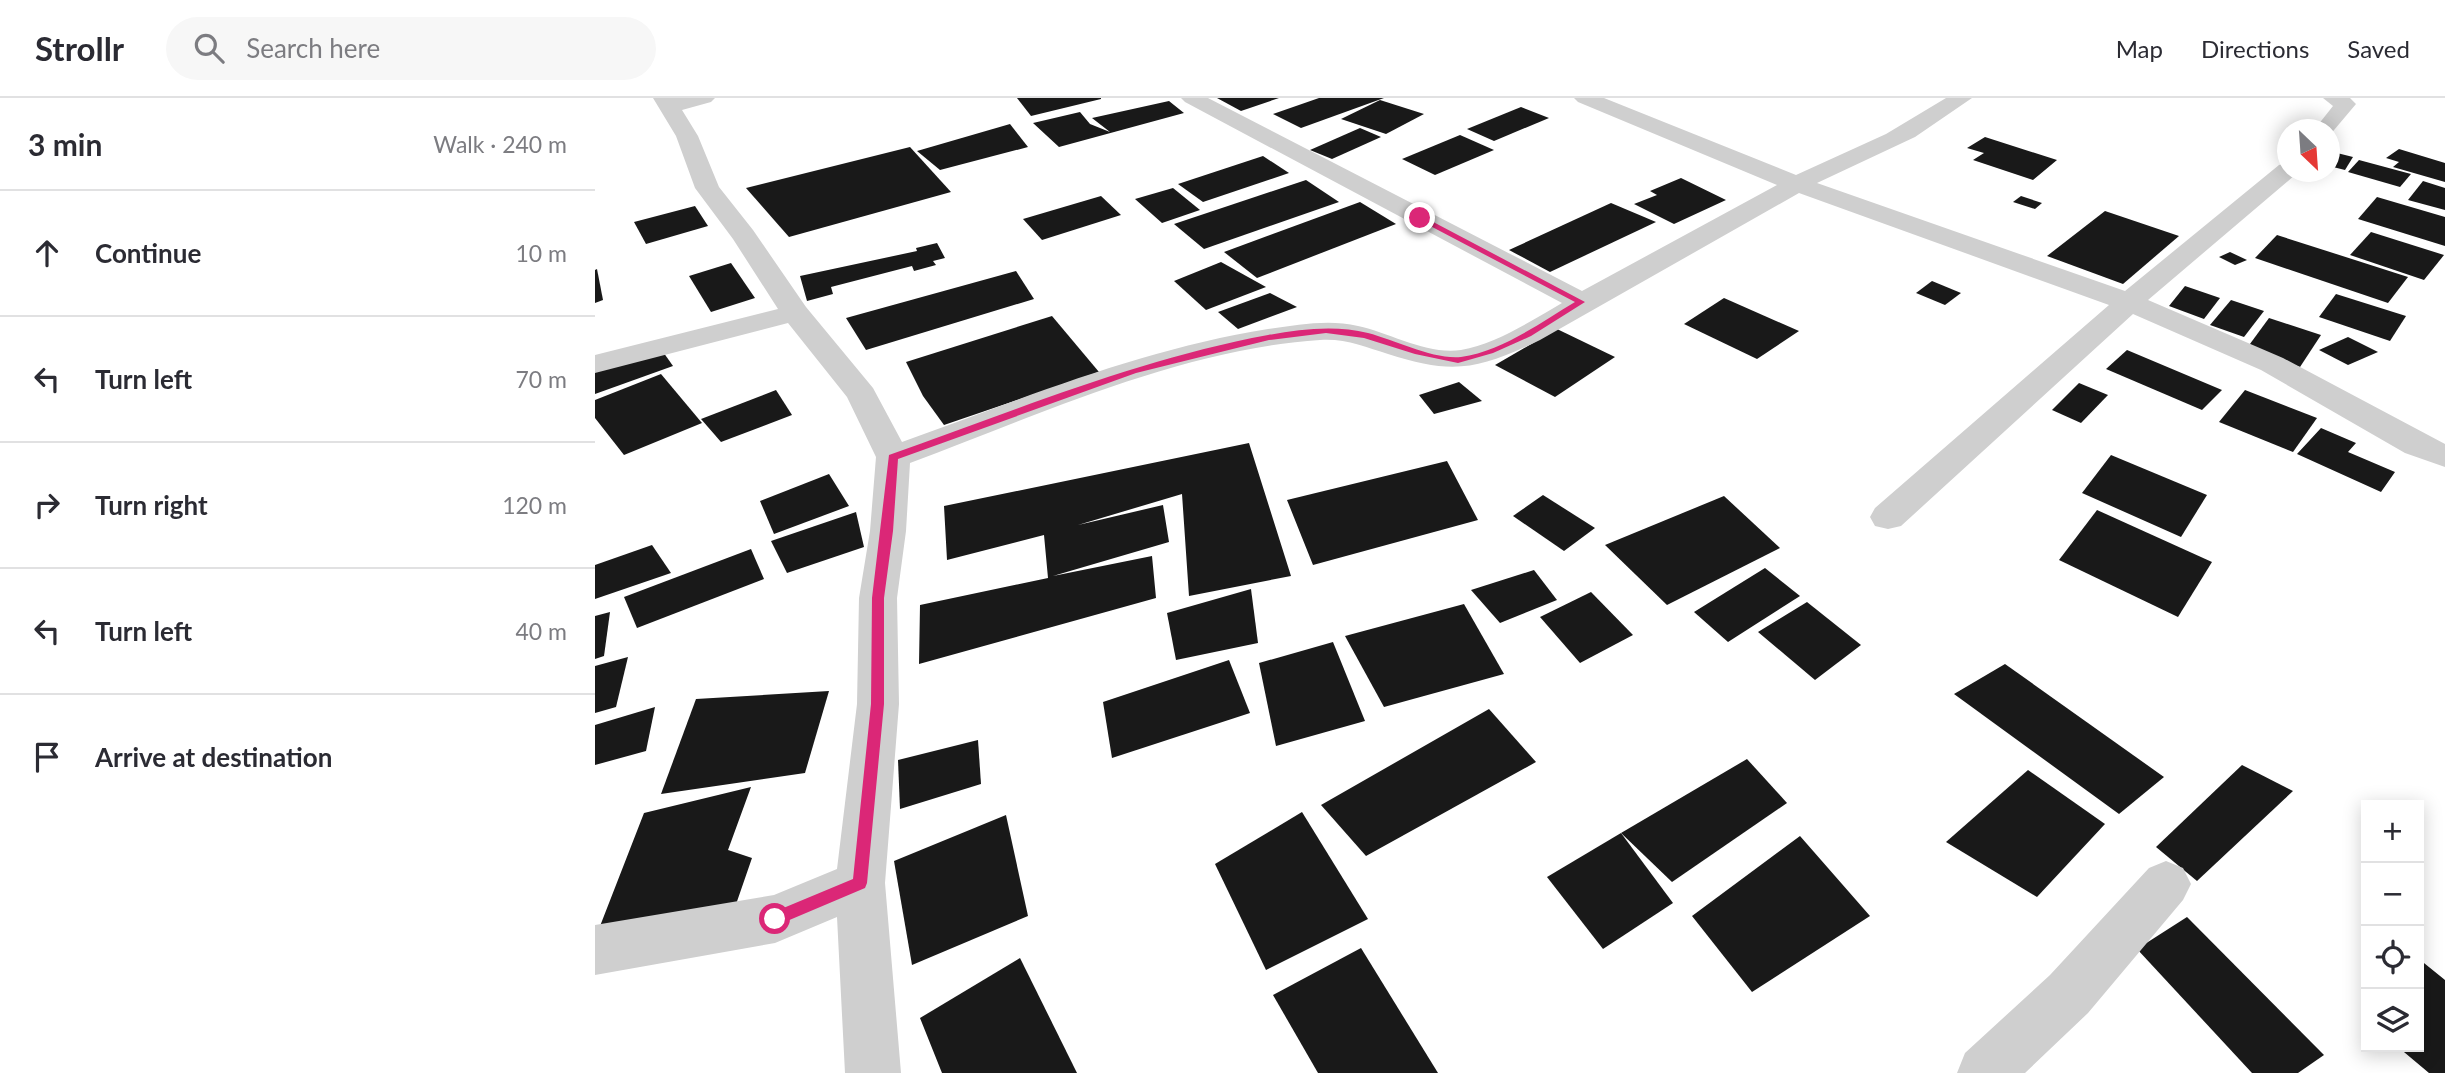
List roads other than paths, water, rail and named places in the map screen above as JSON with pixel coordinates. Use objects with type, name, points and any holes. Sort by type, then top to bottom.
[{"type":"street","points":[[1192,98],[1581,302]]},
{"type":"street","points":[[1585,98],[1797,184],[2129,302],[2273,364],[2417,445],[2445,456]]},
{"type":"street","points":[[893,457],[1133,371],[1269,337],[1326,330],[1366,335],[1418,352],[1458,360],[1489,351],[1528,334],[1581,302],[1797,184],[1906,133],[1961,98]]},
{"type":"street","points":[[2333,119],[2345,104],[2335,98]]},
{"type":"street","points":[[680,101],[687,136],[707,188],[744,236],[795,313],[862,395],[893,457],[888,531],[878,598],[878,704],[860,883],[873,1073]]},
{"type":"street","points":[[1888,517],[2129,302],[2277,178]]},
{"type":"street","points":[[595,364],[795,313]]},
{"type":"street","points":[[595,950],[775,919],[860,883]]},
{"type":"street","points":[[1985,1073],[2069,994],[2166,884]]}]
